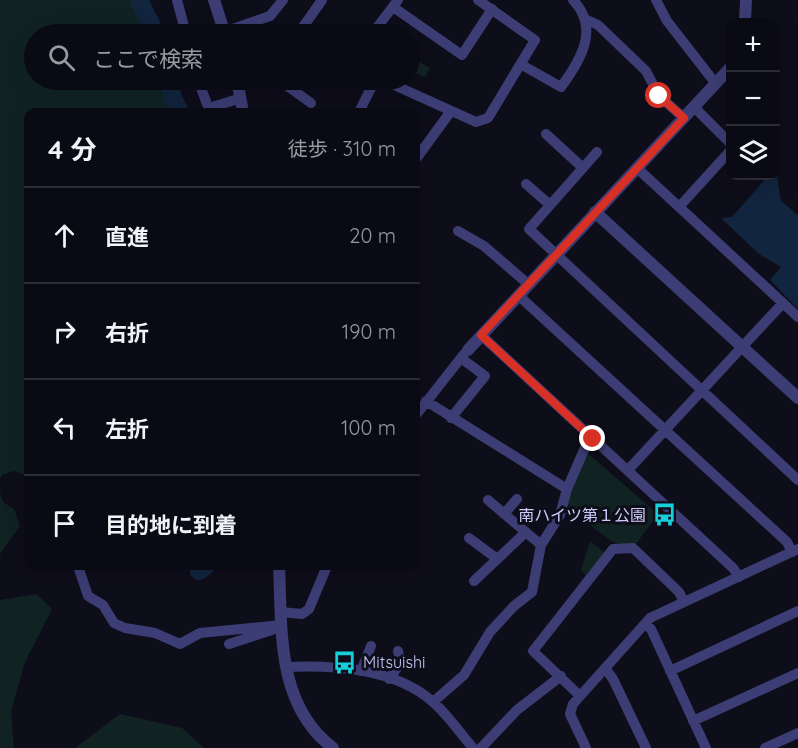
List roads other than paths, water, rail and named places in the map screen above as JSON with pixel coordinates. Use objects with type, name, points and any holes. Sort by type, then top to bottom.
[{"type":"street","points":[[177,0],[183,24]]},
{"type":"street","points":[[214,0],[221,24]]},
{"type":"street","points":[[248,24],[270,16],[283,0]]},
{"type":"street","points":[[305,24],[322,0]]},
{"type":"street","points":[[405,90],[476,122],[488,118],[535,40],[478,0]]},
{"type":"street","points":[[522,65],[561,87],[577,65],[584,49],[586,20],[584,12],[573,0]]},
{"type":"street","points":[[656,0],[667,21],[717,84]]},
{"type":"street","points":[[745,18],[746,0]]},
{"type":"street","points":[[380,24],[395,4],[462,55],[492,9]]},
{"type":"street","points":[[586,20],[598,25],[646,71],[659,96],[684,118]]},
{"type":"street","points":[[420,409],[481,335],[727,72]]},
{"type":"street","points":[[202,90],[208,108]]},
{"type":"street","points":[[239,90],[242,108]]},
{"type":"street","points":[[293,90],[311,103]]},
{"type":"street","points":[[361,108],[370,90]]},
{"type":"street","points":[[214,108],[240,98]]},
{"type":"street","points":[[694,107],[726,134]]},
{"type":"street","points":[[420,154],[451,111]]},
{"type":"street","points":[[546,134],[584,168]]},
{"type":"street","points":[[597,152],[529,230],[798,480]]},
{"type":"street","points":[[679,207],[726,155]]},
{"type":"street","points":[[637,168],[798,317]]},
{"type":"street","points":[[526,184],[550,205]]},
{"type":"street","points":[[595,212],[798,398]]},
{"type":"street","points":[[458,231],[484,246],[528,284]]},
{"type":"street","points":[[518,295],[795,551],[650,618],[573,704],[570,714],[586,748]]},
{"type":"street","points":[[628,470],[783,303]]},
{"type":"street","points":[[481,335],[733,568],[739,577]]},
{"type":"street","points":[[451,417],[485,376],[465,354]]},
{"type":"street","points":[[426,401],[567,489]]},
{"type":"street","points":[[433,702],[464,675],[490,632],[514,606],[532,592],[541,545],[560,515],[567,489],[590,436]]},
{"type":"street","points":[[504,514],[517,499]]},
{"type":"street","points":[[488,500],[541,545]]},
{"type":"street","points":[[474,581],[526,532]]},
{"type":"street","points":[[469,538],[496,558]]},
{"type":"street","points":[[580,696],[533,651],[613,549],[633,548],[679,592],[684,602]]},
{"type":"street","points":[[79,570],[88,596],[103,605],[114,623],[125,628],[146,630],[180,644],[200,633],[282,621]]},
{"type":"street","points":[[279,570],[286,667],[291,692],[302,716],[321,739],[333,748]]},
{"type":"street","points":[[230,644],[309,609],[325,570]]},
{"type":"street","points":[[670,671],[798,612]]},
{"type":"street","points":[[645,624],[651,629],[706,748]]},
{"type":"street","points":[[361,671],[371,646]]},
{"type":"street","points":[[389,679],[401,662],[398,651]]},
{"type":"street","points":[[286,667],[319,666],[361,671],[411,687],[433,702],[473,748]]},
{"type":"street","points":[[605,668],[614,679],[646,748]]},
{"type":"street","points":[[693,721],[798,673]]},
{"type":"street","points":[[481,748],[517,710],[561,676]]},
{"type":"street","points":[[765,748],[798,733]]},
{"type":"water","points":[[764,180],[778,180],[781,201],[798,215],[798,309],[770,280],[781,267],[759,254],[721,218],[732,217]]},
{"type":"waterway","points":[[139,0],[151,24]]},
{"type":"waterway","points":[[171,90],[178,108]]},
{"type":"place","name":"南ハイツ第１公園","points":[[664,515]]},
{"type":"place","name":"Mitsuishi","points":[[345,662]]}]
